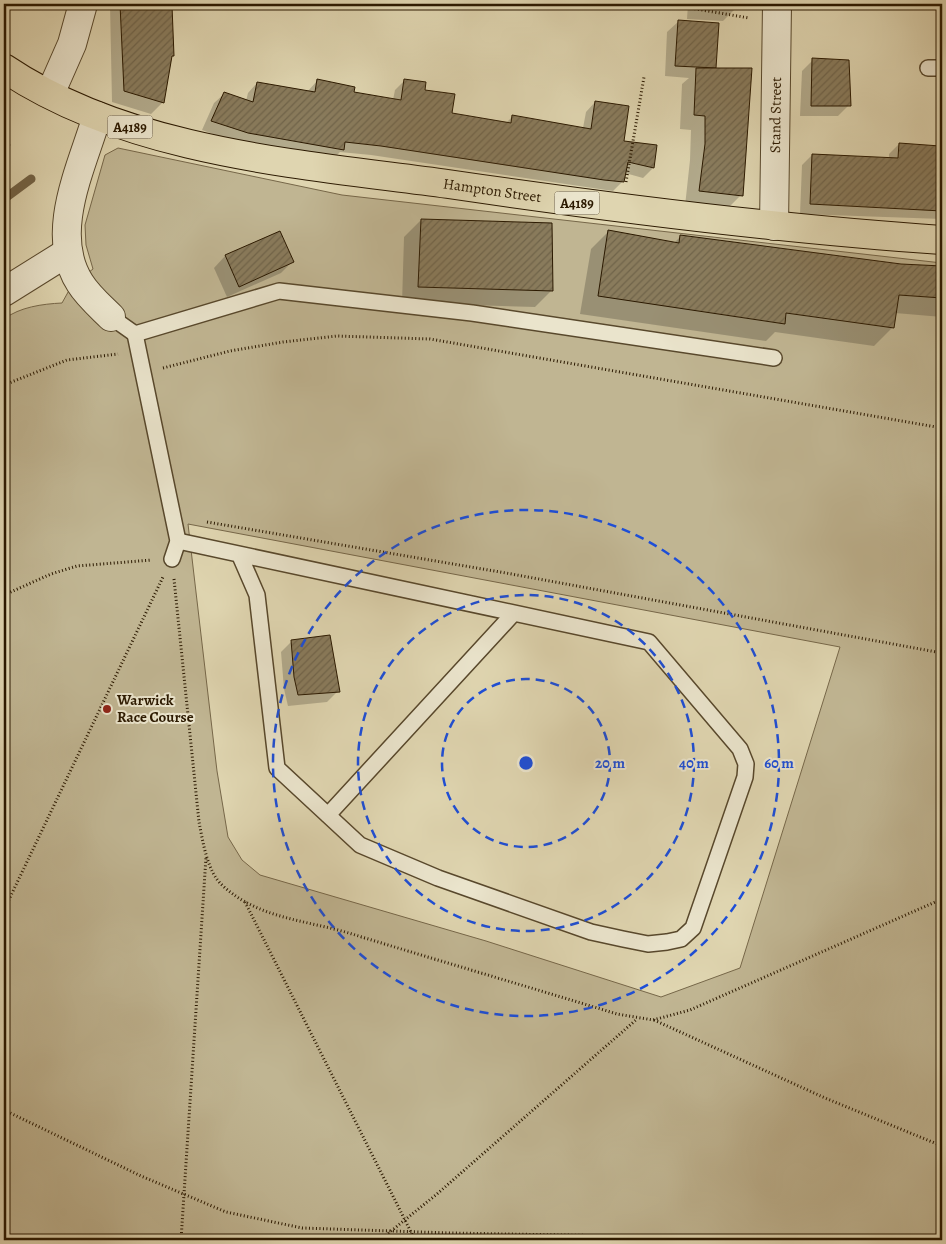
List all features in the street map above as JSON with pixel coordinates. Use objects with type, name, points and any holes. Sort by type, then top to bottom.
[{"type":"main road","name":"A4189","points":[[4,68],[50,94]]},
{"type":"main road","name":"Hampton Street","points":[[50,94],[97,116],[200,146],[247,154],[622,208],[847,234],[942,240]]},
{"type":"street","points":[[50,94],[72,44],[83,4]]},
{"type":"street","name":"Stand Street","points":[[774,226],[777,13]]},
{"type":"street","points":[[97,116],[66,226],[68,252],[72,269],[81,285],[111,318]]},
{"type":"street","points":[[4,292],[68,252]]},
{"type":"lane","points":[[135,334],[279,291],[472,313],[774,358]]},
{"type":"lane","points":[[111,318],[135,334],[178,541],[172,559]]},
{"type":"lane","points":[[178,541],[240,556],[649,642],[740,749],[746,764],[745,777],[693,928],[681,939],[648,944],[591,932],[438,878],[360,844],[277,768],[257,595],[240,556]]},
{"type":"lane","points":[[328,815],[513,614]]},
{"type":"path","points":[[667,4],[777,13]]},
{"type":"path","points":[[622,208],[644,77]]},
{"type":"path","points":[[143,374],[230,351],[284,342],[337,336],[430,339],[942,428]]},
{"type":"path","points":[[4,385],[67,360],[138,351]]},
{"type":"path","points":[[173,518],[296,536],[468,566],[942,653]]},
{"type":"path","points":[[4,595],[51,574],[77,566],[172,559]]},
{"type":"path","points":[[172,559],[200,822],[206,856],[181,1240]]},
{"type":"path","points":[[4,910],[172,559]]},
{"type":"path","points":[[206,856],[221,884],[245,902],[270,914],[342,931],[638,1018],[653,1020],[825,1098],[942,1146]]},
{"type":"path","points":[[653,1020],[690,1010],[942,899]]},
{"type":"path","points":[[245,902],[416,1240]]},
{"type":"path","points":[[380,1240],[638,1018]]},
{"type":"path","points":[[4,1110],[226,1212],[302,1228],[411,1232],[845,1240]]},
{"type":"shaded area","name":"Warwick Race Course","points":[[118,148],[342,195],[942,263],[942,1240],[4,1240],[4,319],[32,307],[62,303],[72,285],[93,269],[86,245],[85,225],[105,155]],"holes":[[[188,524],[840,647],[740,968],[661,997],[486,941],[260,875],[242,860],[228,837],[217,771]]]},
{"type":"building","points":[[120,4],[172,6],[174,56],[172,56],[164,103],[124,91]]},
{"type":"building","points":[[678,20],[719,23],[716,68],[675,66]]},
{"type":"building","points":[[812,58],[849,60],[851,106],[811,106]]},
{"type":"building","points":[[696,68],[752,68],[743,196],[699,191],[705,144],[705,116],[694,115]]},
{"type":"building","points":[[317,79],[355,87],[354,92],[401,100],[404,79],[426,82],[425,90],[455,94],[452,113],[511,123],[512,115],[591,129],[595,101],[629,106],[624,141],[657,145],[654,168],[628,162],[624,182],[604,180],[381,146],[345,142],[344,150],[248,133],[211,121],[224,92],[253,102],[257,82],[315,92]]},
{"type":"building","points":[[899,143],[940,146],[939,172],[942,173],[942,211],[810,204],[812,154],[898,158]]},
{"type":"building","points":[[421,219],[552,223],[553,291],[418,287]]},
{"type":"building","points":[[608,230],[679,243],[680,235],[901,264],[942,266],[942,298],[899,295],[894,328],[786,313],[785,324],[598,296]]},
{"type":"building","points":[[280,231],[294,262],[239,287],[225,255]]},
{"type":"building","points":[[330,635],[340,692],[298,695],[294,677],[291,640]]},
{"type":"waterway","points":[[4,199],[31,179]]},
{"type":"place","name":"Warwick Race Course","points":[[107,709]]}]
